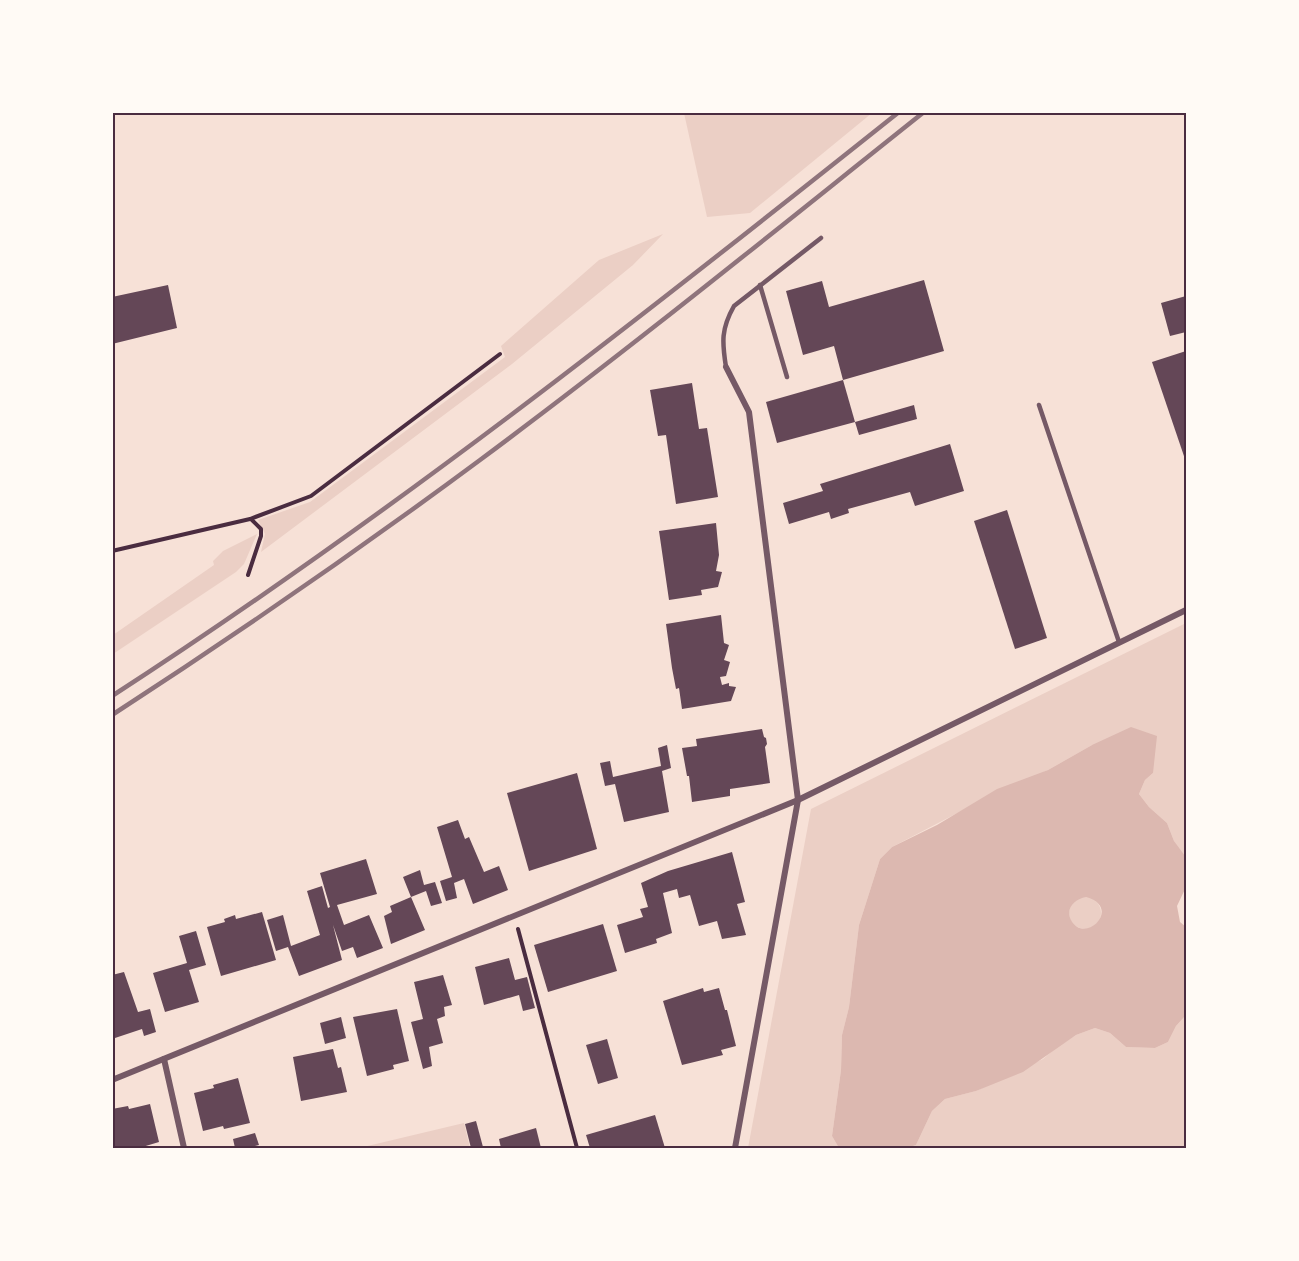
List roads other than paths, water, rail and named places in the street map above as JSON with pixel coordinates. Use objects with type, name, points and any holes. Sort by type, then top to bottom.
[{"type":"street","points":[[726,367],[749,412],[798,800],[735,1149]]},
{"type":"street","points":[[112,1080],[798,800],[1186,610]]},
{"type":"street","points":[[164,1059],[184,1149]]},
{"type":"lane","points":[[726,367],[722,339],[726,321],[734,306],[820,238]]},
{"type":"lane","points":[[760,285],[787,377]]},
{"type":"lane","points":[[1039,405],[1119,642]]},
{"type":"railway","points":[[112,696],[315,558],[513,414],[899,112]]},
{"type":"railway","points":[[112,715],[298,590],[480,460],[648,332],[924,112]]}]
